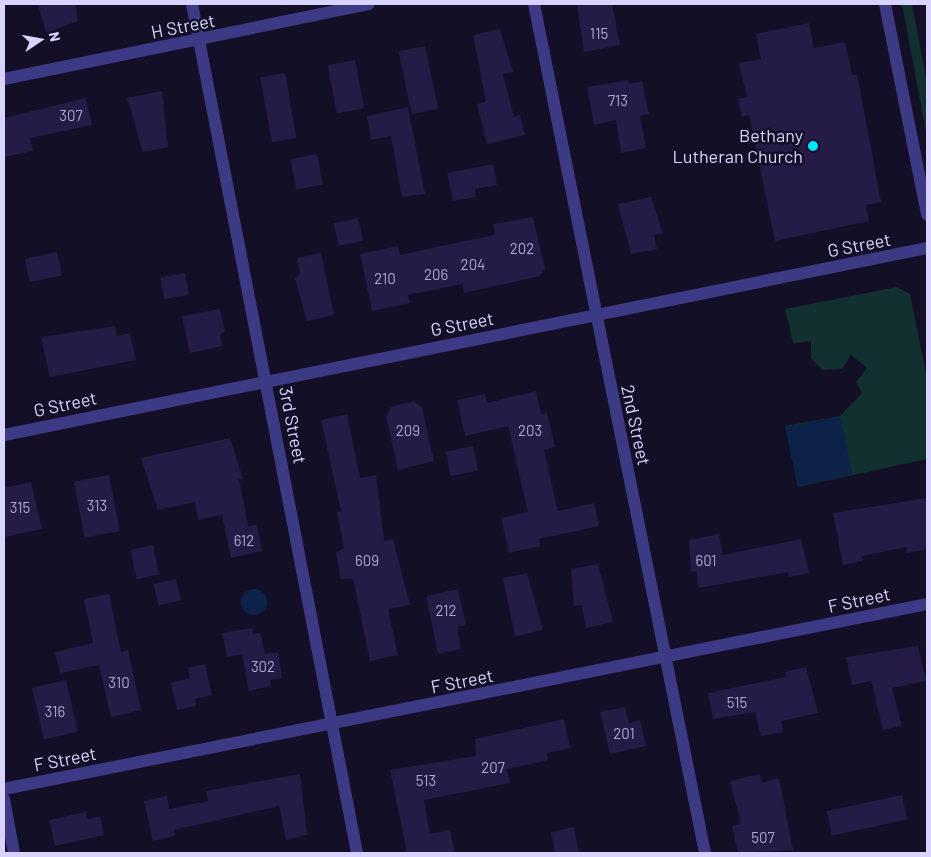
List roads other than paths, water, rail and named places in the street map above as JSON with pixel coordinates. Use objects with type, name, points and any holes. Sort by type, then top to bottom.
[{"type":"street","name":"3rd Street","points":[[192,4],[334,725],[357,853]]},
{"type":"street","name":"H Street","points":[[4,79],[199,41],[368,4]]},
{"type":"street","name":"2nd Street","points":[[534,4],[595,315],[705,853]]},
{"type":"street","points":[[886,4],[924,184],[927,216]]},
{"type":"street","name":"G Street","points":[[4,435],[927,248]]},
{"type":"street","name":"F Street","points":[[4,789],[334,725],[927,604]]},
{"type":"street","points":[[4,799],[14,853]]},
{"type":"water","points":[[840,416],[852,475],[798,486],[785,428]]},
{"type":"water","points":[[254,589],[263,593],[267,602],[263,611],[254,615],[245,611],[241,602],[245,593]]},
{"type":"place","name":"Bethany Lutheran Church","points":[[813,146]]}]
